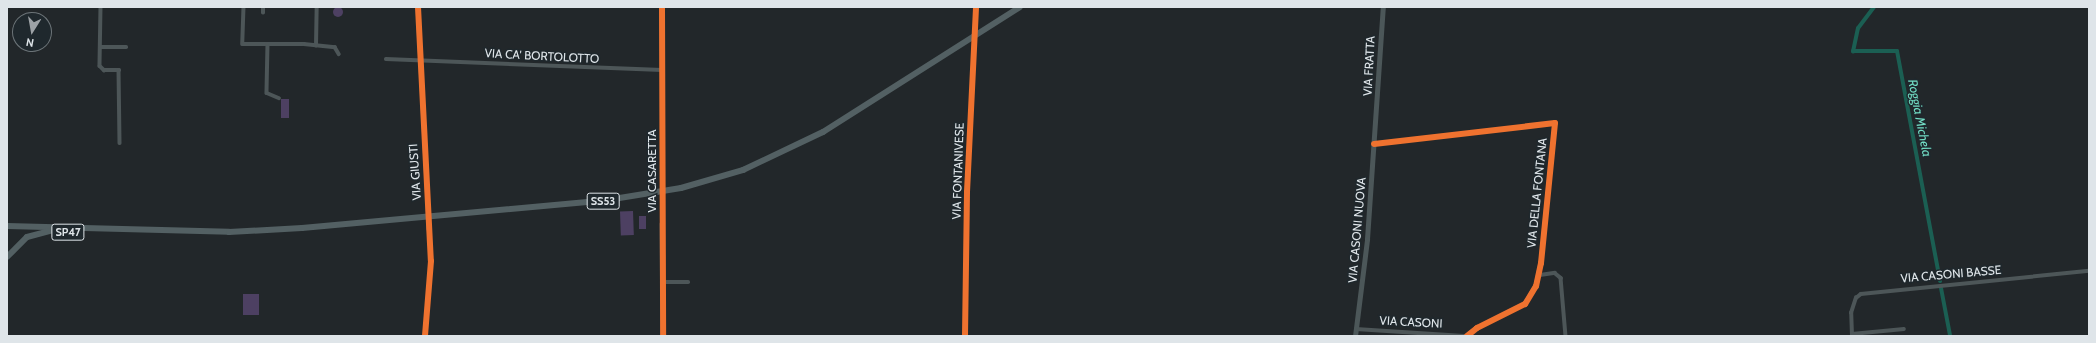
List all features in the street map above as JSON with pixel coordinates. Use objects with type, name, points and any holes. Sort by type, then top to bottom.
[{"type":"highway","name":"SS53","points":[[7,226],[229,232],[302,228],[601,201],[681,188],[743,170],[817,135],[1020,7]]},
{"type":"highway","name":"SP47","points":[[7,222],[98,229]]},
{"type":"highway","name":"SP47","points":[[7,257],[27,237],[44,232],[138,230]]},
{"type":"main road","name":"VIA FRATTA","points":[[1375,126],[1382,7]]},
{"type":"main road","name":"VIA CASONI NUOVA","points":[[1355,336],[1364,272],[1375,126]]},
{"type":"street","points":[[101,7],[101,69],[119,70],[120,143]]},
{"type":"street","points":[[244,7],[243,44],[335,47],[339,54]]},
{"type":"street","points":[[263,13],[264,7]]},
{"type":"street","points":[[316,46],[317,7]]},
{"type":"street","name":"VIA GIUSTI","points":[[418,7],[431,261],[425,336]]},
{"type":"street","name":"VIA CASARETTA","points":[[662,7],[663,336]]},
{"type":"street","name":"VIA FONTANIVESE","points":[[965,336],[967,192],[976,7]]},
{"type":"street","points":[[268,44],[267,93],[279,98]]},
{"type":"street","points":[[100,47],[126,47]]},
{"type":"street","name":"VIA CA' BORTOLOTTO","points":[[386,59],[421,59],[662,70]]},
{"type":"street","name":"VIA DELLA FONTANA","points":[[1374,144],[1555,123],[1540,275],[1531,297],[1525,304],[1477,328],[1467,336]]},
{"type":"street","name":"VIA CASONI BASSE","points":[[1852,335],[1853,303],[1861,294],[2089,271]]},
{"type":"street","points":[[1540,275],[1555,273],[1561,278],[1566,336]]},
{"type":"street","points":[[663,282],[688,282]]},
{"type":"street","name":"VIA CASONI","points":[[1356,329],[1464,336]]},
{"type":"street","points":[[1852,335],[1904,329]]},
{"type":"shaded area","points":[[336,7],[340,7],[342,8],[342,16],[336,17],[333,14],[333,10]]},
{"type":"shaded area","points":[[281,99],[289,99],[289,118],[281,118]]},
{"type":"shaded area","points":[[620,211],[633,211],[634,235],[621,235]]},
{"type":"shaded area","points":[[639,216],[646,216],[646,229],[639,229]]},
{"type":"shaded area","points":[[243,294],[259,294],[259,315],[243,315]]},
{"type":"waterway","name":"Roggia Michela","points":[[1874,7],[1858,28],[1853,51],[1897,51],[1940,281]]},
{"type":"waterway","name":"Roggia Michela","points":[[1941,288],[1950,335]]},
{"type":"cycle path","points":[[418,7],[431,261],[425,336]]},
{"type":"cycle path","points":[[662,7],[663,336]]},
{"type":"cycle path","points":[[965,336],[967,192],[976,7]]},
{"type":"cycle path","points":[[1374,144],[1555,123],[1541,263],[1536,286],[1525,304],[1477,328],[1467,336]]}]
